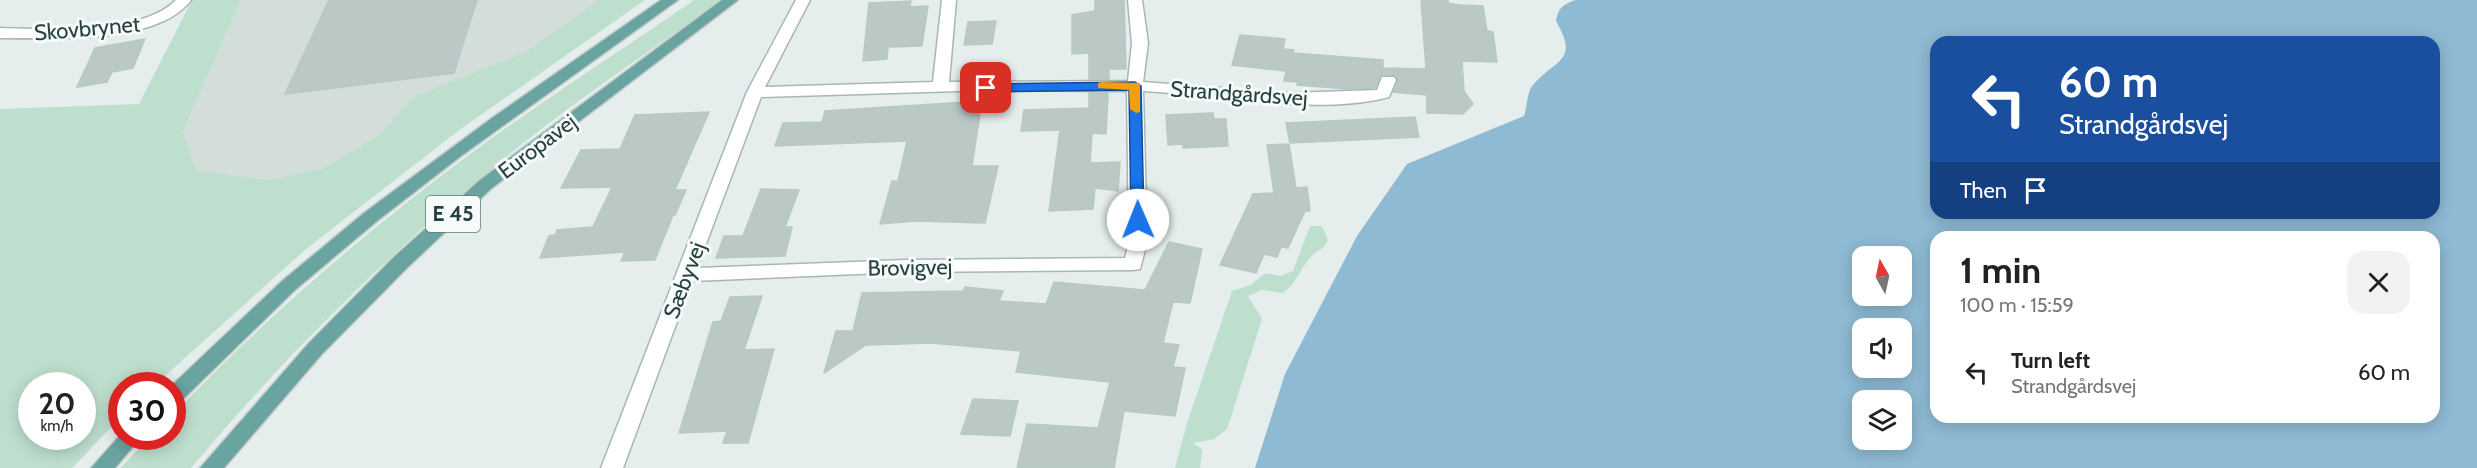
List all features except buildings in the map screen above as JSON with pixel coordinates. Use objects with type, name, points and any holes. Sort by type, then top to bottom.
[{"type":"main road","name":"Europavej","points":[[186,383],[319,259],[397,195],[671,0]]},
{"type":"main road","name":"Europavej","points":[[211,468],[315,349],[401,262],[486,184],[732,0]]},
{"type":"main road","points":[[102,468],[119,450]]},
{"type":"street","name":"Skovbrynet","points":[[0,33],[67,33],[147,24],[171,13],[184,0]]},
{"type":"street","name":"Sæbyvej","points":[[612,468],[755,92],[795,11],[803,0]]},
{"type":"street","points":[[940,89],[949,0]]},
{"type":"street","points":[[1135,0],[1140,43],[1135,86]]},
{"type":"street","name":"Strandgårdsvej","points":[[755,92],[1135,86],[1266,98],[1355,98],[1383,94],[1389,80]]},
{"type":"street","name":"Brovigvej","points":[[686,275],[906,266],[1134,264],[1138,242],[1135,86]]},
{"type":"shaded area","points":[[241,0],[599,0],[525,52],[415,96],[377,136],[323,168],[269,180],[196,170],[183,131]]},
{"type":"green space","points":[[192,0],[241,0],[183,131],[196,170],[269,180],[323,168],[377,136],[415,96],[525,52],[599,0],[645,0],[458,131],[306,249],[169,372],[108,372],[108,431],[96,443],[96,372],[18,372],[18,450],[89,450],[72,468],[0,468],[0,109],[139,104]]},
{"type":"green space","points":[[694,0],[721,0],[546,125],[433,219],[308,339],[191,468],[120,468],[137,450],[186,450],[186,401],[208,378],[319,275],[397,210],[558,92]]},
{"type":"green space","points":[[1310,226],[1322,226],[1328,240],[1309,259],[1292,285],[1283,293],[1262,290],[1248,296],[1262,319],[1227,429],[1214,439],[1193,443],[1202,449],[1200,468],[1175,468],[1187,423],[1232,291],[1250,285],[1266,273],[1280,276],[1293,271]]},
{"type":"water","points":[[1576,0],[2477,0],[2477,468],[1255,468],[1285,374],[1357,236],[1407,164],[1524,116],[1531,88],[1541,76],[1562,59],[1565,52],[1563,34],[1556,21],[1564,5]]},
{"type":"slow traffic","points":[[1102,86],[1135,86],[1136,109]]},
{"type":"route","points":[[986,88],[1135,86],[1138,220]]}]
